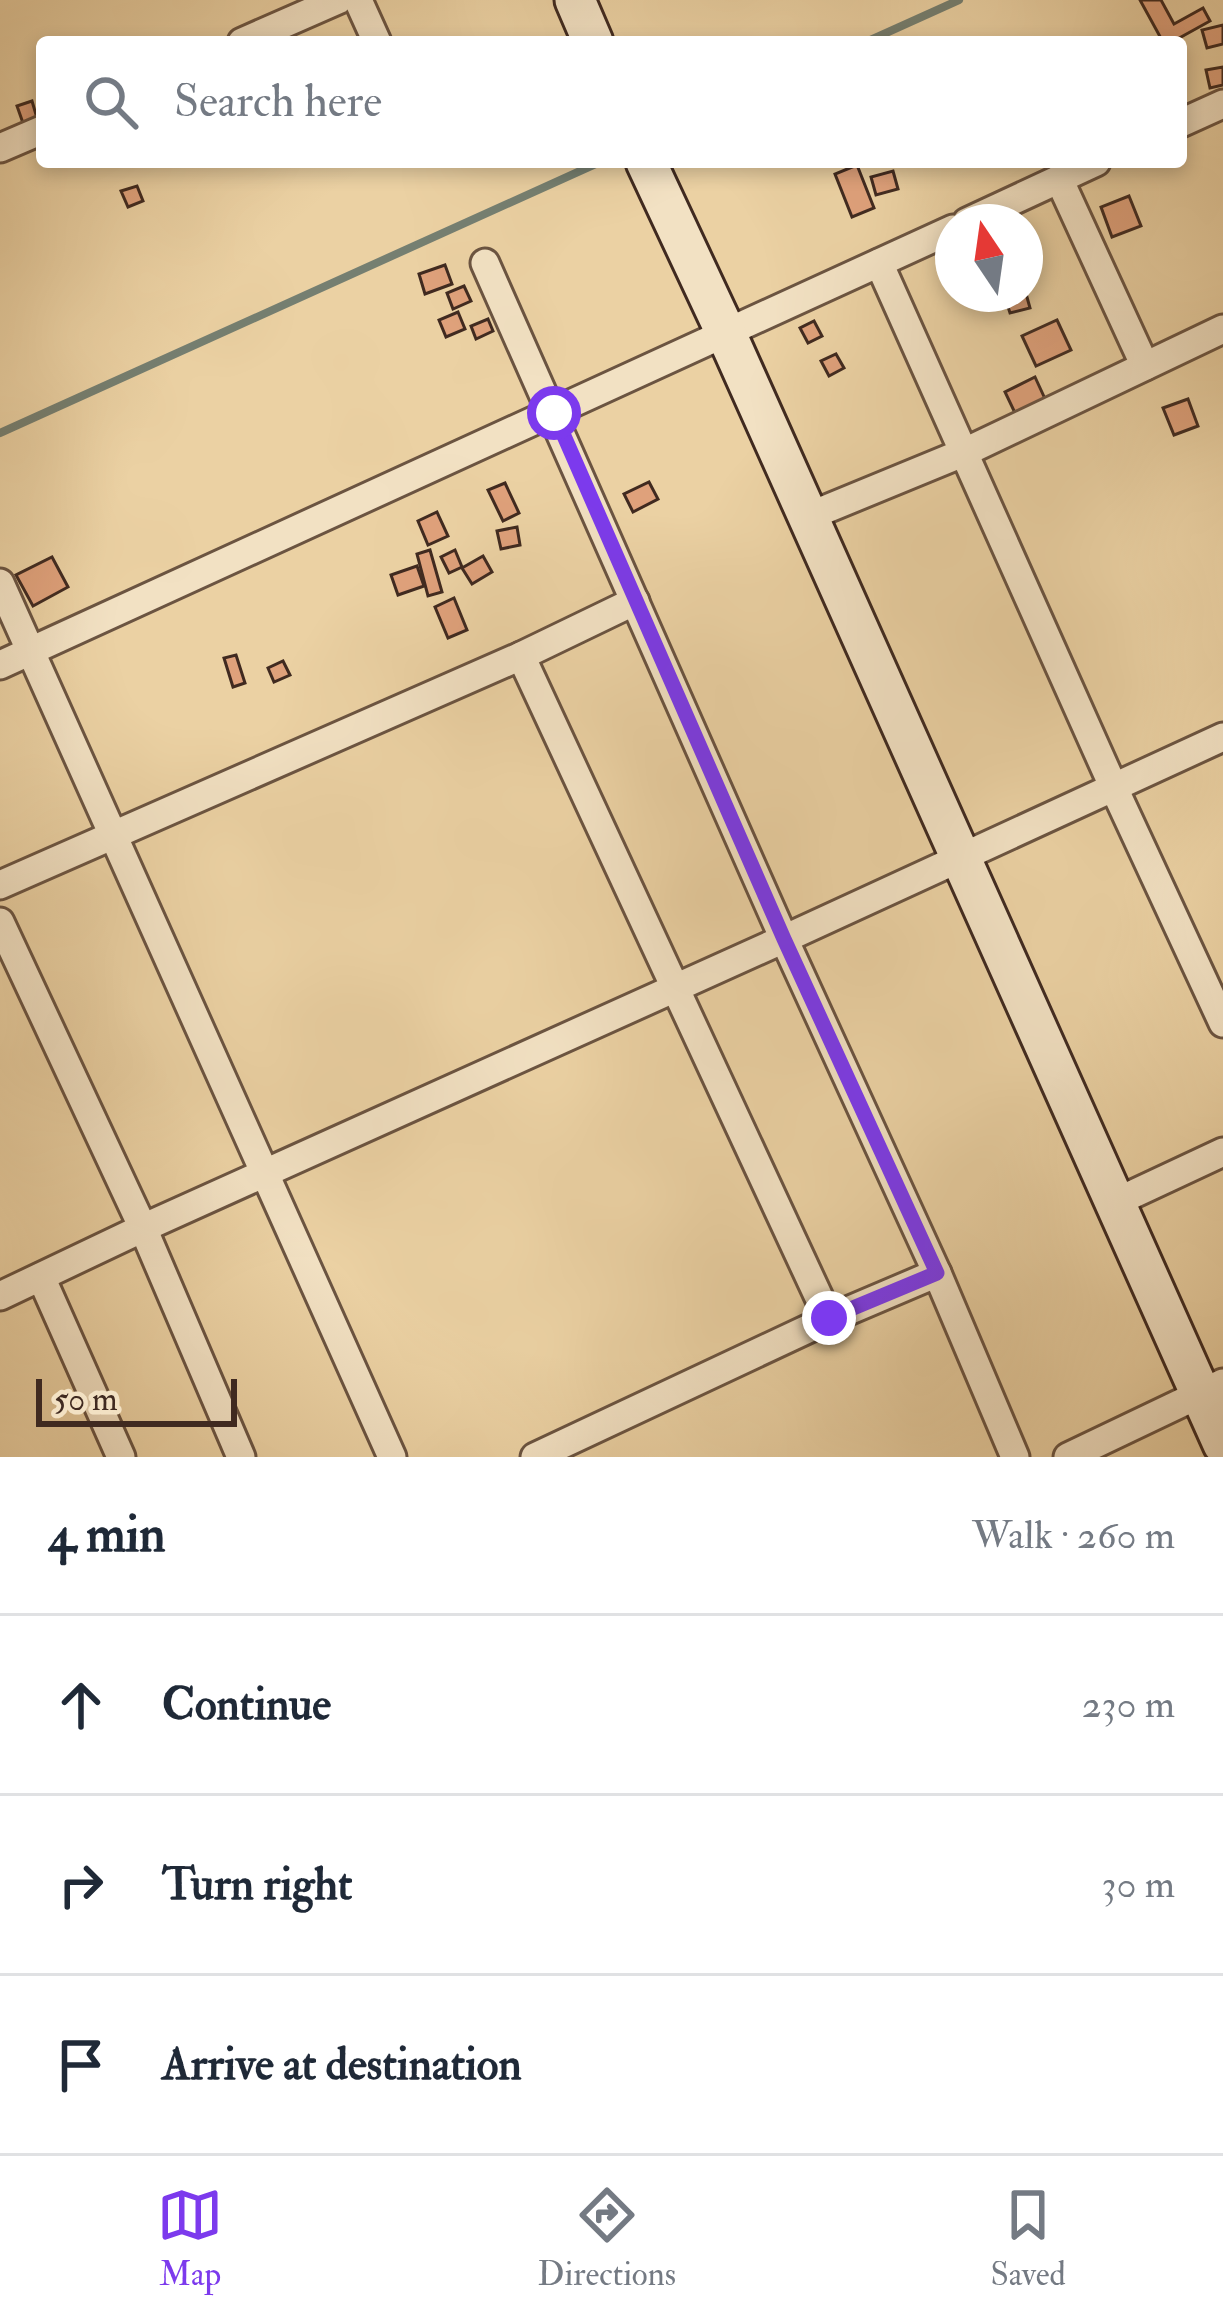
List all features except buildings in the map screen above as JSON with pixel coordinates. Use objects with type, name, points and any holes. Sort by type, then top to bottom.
[{"type":"street","points":[[256,36],[338,0]]},
{"type":"street","points":[[358,0],[374,36]]},
{"type":"street","points":[[575,0],[590,36]]},
{"type":"street","points":[[1187,120],[1223,104]]},
{"type":"street","points":[[0,148],[36,133]]},
{"type":"street","points":[[648,168],[1114,1203],[1211,1389],[1223,1444]]},
{"type":"street","points":[[1006,204],[1083,168]]},
{"type":"street","points":[[1059,179],[1145,366]]},
{"type":"street","points":[[0,665],[935,237]]},
{"type":"street","points":[[485,262],[1015,1457]]},
{"type":"street","points":[[879,263],[1223,1023]]},
{"type":"street","points":[[808,517],[965,452],[1223,329]]},
{"type":"street","points":[[0,583],[392,1457]]},
{"type":"street","points":[[0,886],[521,656],[634,601]]},
{"type":"street","points":[[521,656],[829,1318]]},
{"type":"street","points":[[0,1296],[1223,737]]},
{"type":"street","points":[[0,922],[143,1228],[241,1457]]},
{"type":"street","points":[[1114,1203],[1223,1152]]},
{"type":"street","points":[[535,1457],[829,1318],[937,1273]]},
{"type":"street","points":[[41,1277],[121,1457]]},
{"type":"street","points":[[1067,1457],[1211,1389]]},
{"type":"waterway","points":[[879,36],[959,0]]},
{"type":"waterway","points":[[0,433],[587,168]]},
{"type":"route","points":[[554,413],[784,939],[937,1273],[829,1318]]}]
